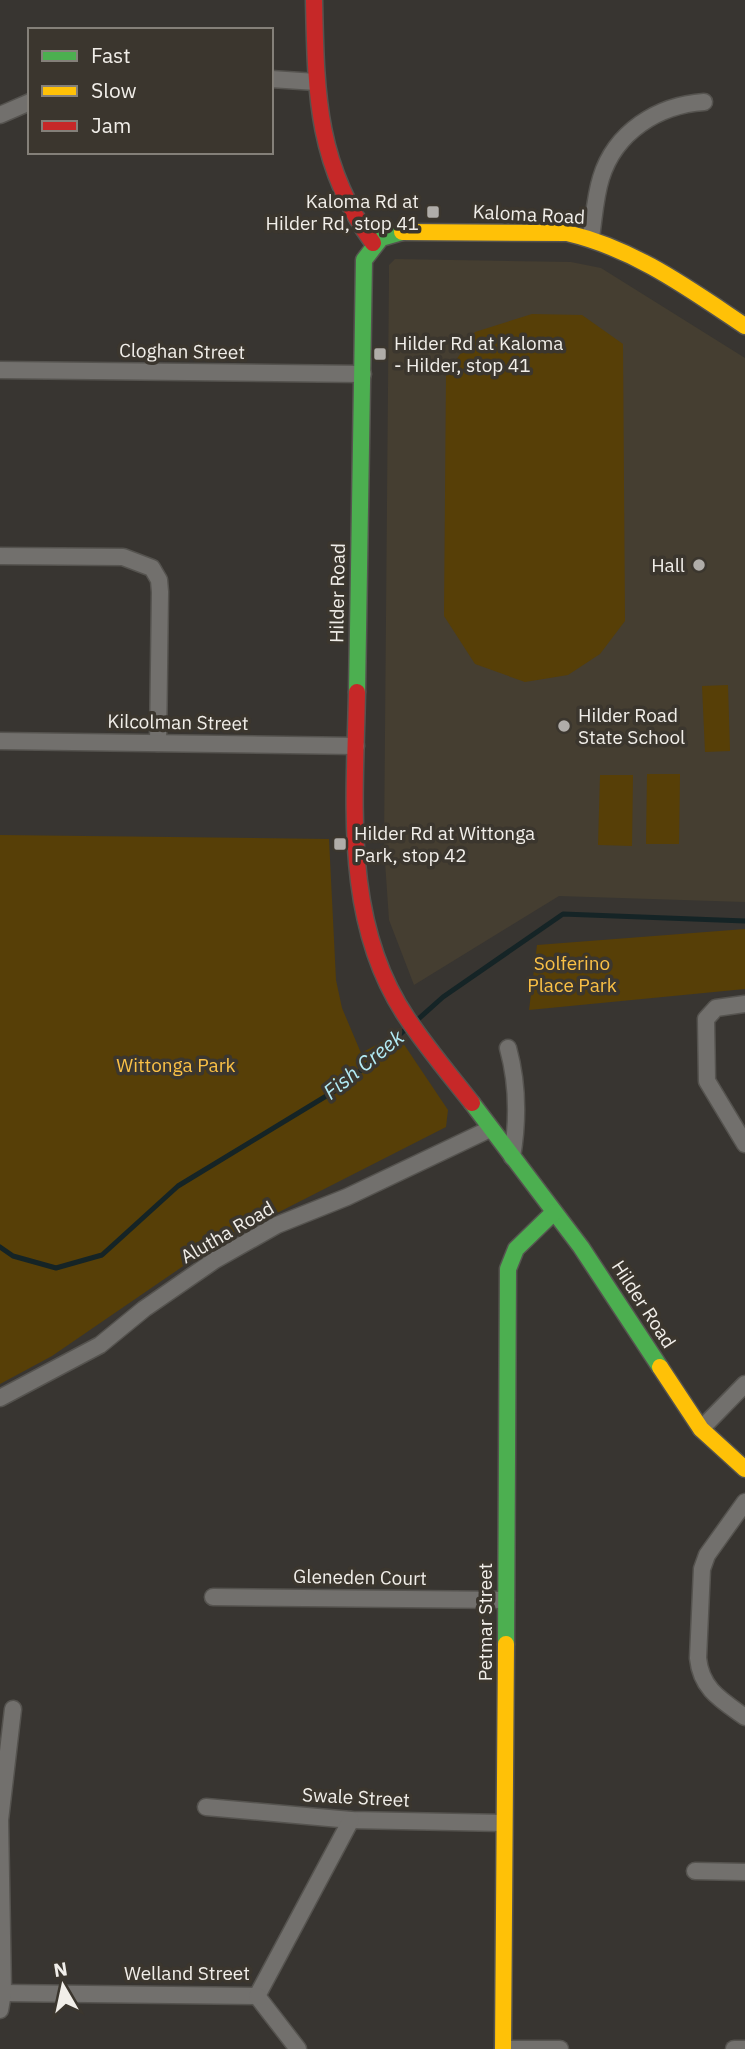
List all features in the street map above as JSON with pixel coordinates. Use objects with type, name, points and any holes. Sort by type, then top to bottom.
[{"type":"street","points":[[314,0],[316,82],[330,163],[344,203],[373,243]]},
{"type":"street","points":[[273,79],[316,82]]},
{"type":"street","points":[[591,237],[600,180],[617,147],[633,130],[667,108],[704,102]]},
{"type":"street","points":[[0,115],[28,103]]},
{"type":"street","name":"Kaloma Road","points":[[373,243],[384,234],[397,232],[567,233],[591,237],[638,257],[745,326]]},
{"type":"street","name":"Hilder Road","points":[[373,243],[364,260],[356,746],[356,868],[363,916],[383,973],[406,1017],[582,1247],[701,1429],[745,1469]]},
{"type":"street","name":"Cloghan Street","points":[[0,370],[363,374]]},
{"type":"street","points":[[0,556],[123,557],[152,568],[159,580],[160,592],[159,743]]},
{"type":"street","name":"Kilcolman Street","points":[[0,741],[356,746]]},
{"type":"street","points":[[745,1004],[716,1007],[706,1019],[707,1081],[745,1144]]},
{"type":"street","points":[[508,1048],[514,1070],[517,1126],[512,1157]]},
{"type":"street","name":"Alutha Road","points":[[0,1398],[100,1345],[144,1309],[215,1260],[277,1225],[347,1197],[490,1129]]},
{"type":"street","name":"Petmar Street","points":[[503,2049],[508,1269],[516,1249],[554,1212]]},
{"type":"street","points":[[701,1429],[745,1384]]},
{"type":"street","points":[[745,1503],[707,1555],[702,1569],[698,1658],[699,1669],[710,1692],[745,1717]]},
{"type":"street","name":"Gleneden Court","points":[[213,1597],[506,1600]]},
{"type":"street","points":[[0,2010],[3,1993],[0,1820],[13,1709]]},
{"type":"street","name":"Swale Street","points":[[206,1807],[351,1820],[504,1823]]},
{"type":"street","name":"Welland Street","points":[[3,1993],[257,1996],[351,1820]]},
{"type":"street","points":[[695,1871],[745,1872]]},
{"type":"street","points":[[257,1996],[298,2049]]},
{"type":"street","points":[[503,2049],[560,2049]]},
{"type":"street","points":[[734,2049],[745,2049]]},
{"type":"shaded area","name":"Hilder Road State School","points":[[395,259],[571,262],[601,268],[745,358],[745,902],[559,896],[414,985],[389,920],[384,847],[389,265]]},
{"type":"green space","points":[[532,314],[582,315],[623,344],[625,621],[600,654],[568,675],[525,682],[475,664],[444,616],[446,375],[475,332]]},
{"type":"green space","points":[[728,685],[730,751],[705,752],[702,686]]},
{"type":"green space","points":[[647,774],[680,774],[679,844],[646,844]]},
{"type":"green space","points":[[600,775],[633,775],[632,846],[598,845]]},
{"type":"green space","name":"Wittonga Park","points":[[0,835],[329,839],[336,980],[342,1008],[361,1053],[397,1034],[448,1110],[446,1127],[214,1245],[52,1356],[0,1384]]},
{"type":"green space","name":"Solferino Place Park","points":[[745,929],[745,989],[529,1010],[537,945]]},
{"type":"waterway","name":"Fish Creek","points":[[415,1022],[443,997],[563,914],[745,921]]},
{"type":"waterway","name":"Fish Creek","points":[[0,1247],[13,1256],[56,1268],[102,1255],[178,1186],[346,1084],[407,1028]]},
{"type":"traffic: fast","points":[[357,692],[364,260],[381,238],[402,232]]},
{"type":"traffic: fast","points":[[472,1103],[581,1247],[660,1367]]},
{"type":"traffic: fast","points":[[506,1644],[508,1269],[516,1249],[554,1212]]},
{"type":"traffic: slow","points":[[402,232],[567,233],[638,259],[682,284],[745,326]]},
{"type":"traffic: slow","points":[[660,1367],[701,1429],[745,1469]]},
{"type":"traffic: slow","points":[[503,2049],[506,1644]]},
{"type":"traffic: jam","points":[[314,0],[319,97],[330,156],[354,214],[373,243]]},
{"type":"traffic: jam","points":[[357,692],[357,861],[371,942],[386,981],[407,1018],[472,1103]]},
{"type":"place","name":"Kaloma Rd at Hilder Rd, stop 41","points":[[433,212]]},
{"type":"place","name":"Hilder Rd at Kaloma - Hilder, stop 41","points":[[380,354]]},
{"type":"place","name":"Hall","points":[[699,565]]},
{"type":"place","name":"Hilder Road State School","points":[[564,726]]},
{"type":"place","name":"Hilder Rd at Wittonga Park, stop 42","points":[[340,844]]}]
